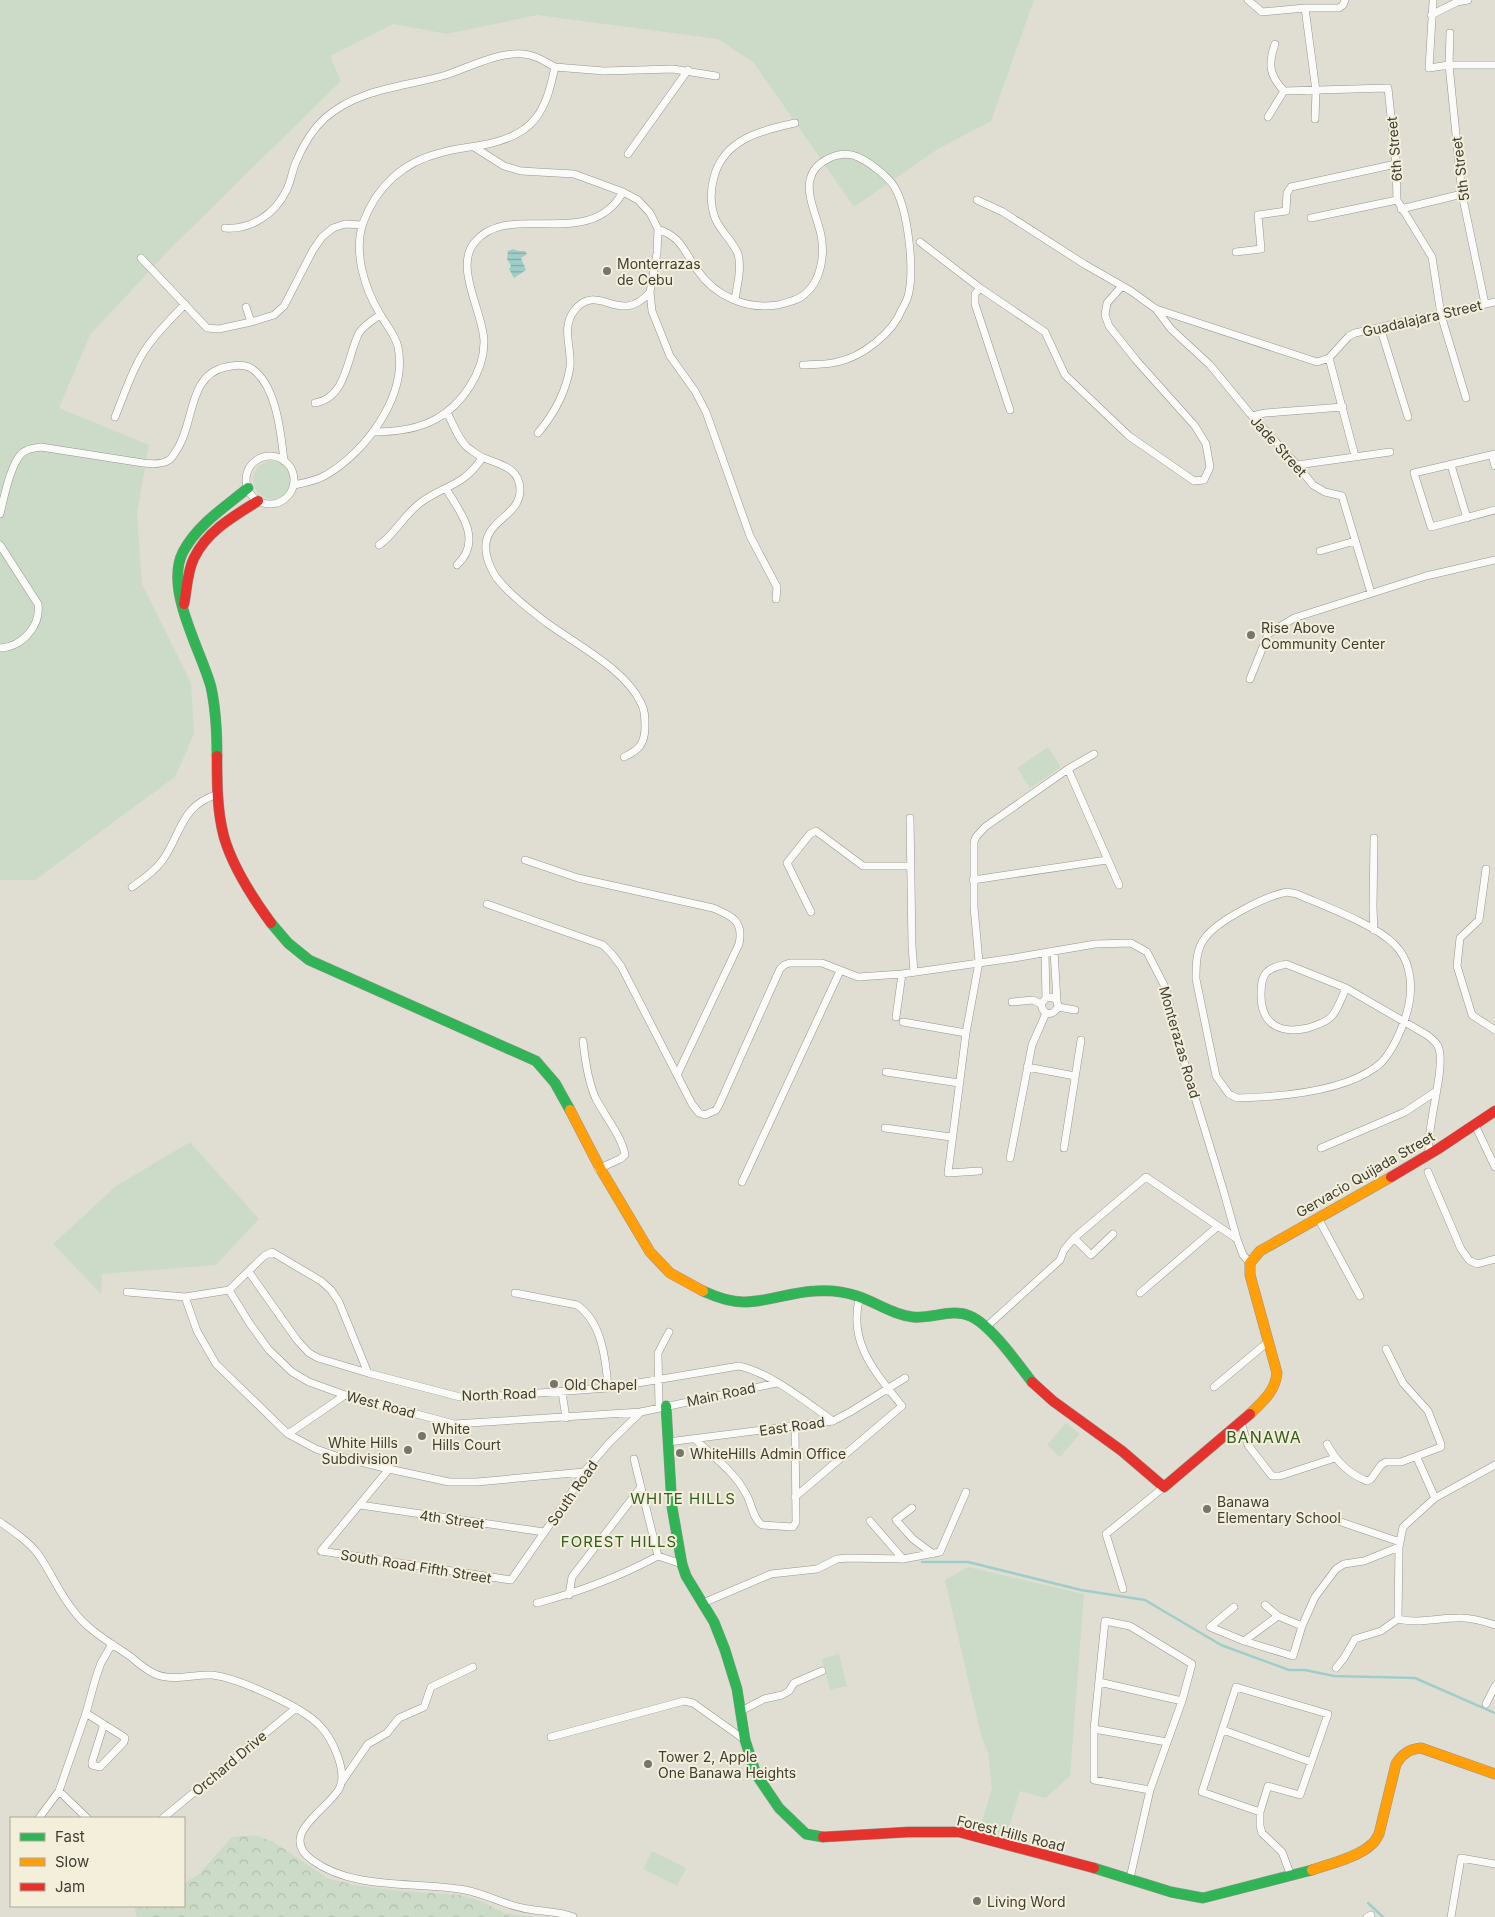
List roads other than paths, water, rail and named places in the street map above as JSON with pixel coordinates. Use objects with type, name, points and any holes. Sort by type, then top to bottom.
[{"type":"street","points":[[1248,0],[1262,12],[1305,8],[1339,8],[1345,0]]},
{"type":"street","points":[[1431,15],[1457,2],[1468,0]]},
{"type":"street","points":[[1432,2],[1430,68],[1449,64],[1495,64]]},
{"type":"street","points":[[1305,8],[1316,91],[1315,119]]},
{"type":"street","name":"5th Street","points":[[1450,33],[1449,64],[1462,194],[1485,304]]},
{"type":"street","points":[[1268,116],[1284,91],[1276,83],[1270,66],[1270,58],[1275,44]]},
{"type":"street","points":[[225,228],[242,228],[266,216],[286,192],[299,156],[313,131],[342,105],[376,91],[444,75],[499,57],[522,54],[537,57],[554,67],[604,71],[688,70],[716,76]]},
{"type":"street","points":[[284,461],[269,456],[258,459],[248,472],[248,488],[258,501],[269,504],[280,502],[294,485],[324,476],[358,451],[373,432],[398,383],[400,364],[398,346],[393,334],[380,315],[365,280],[360,258],[362,225],[372,203],[383,187],[416,160],[441,152],[474,147],[506,139],[525,129],[534,120],[550,90],[554,67]]},
{"type":"street","points":[[628,154],[688,70]]},
{"type":"street","name":"6th Street","points":[[1284,91],[1388,88],[1396,164],[1397,200],[1432,256],[1441,314],[1466,398]]},
{"type":"street","points":[[735,300],[740,273],[738,254],[716,221],[711,205],[711,187],[716,167],[724,154],[741,141],[762,130],[795,123]]},
{"type":"street","points":[[474,147],[504,166],[521,171],[574,174],[623,192],[644,205],[650,213],[658,229],[657,252],[650,292],[652,311],[670,356],[695,391],[706,412],[750,536],[777,588],[776,599]]},
{"type":"street","points":[[658,229],[670,233],[678,239],[698,272],[710,286],[720,293],[735,300],[759,306],[791,302],[804,295],[813,285],[819,274],[822,258],[822,237],[809,191],[810,180],[816,168],[831,157],[843,154],[856,156],[877,169],[895,187],[901,204],[911,258],[909,292],[900,316],[888,332],[858,354],[838,362],[803,366]]},
{"type":"street","points":[[1236,252],[1261,249],[1258,215],[1286,211],[1287,193],[1291,187],[1396,164]]},
{"type":"street","points":[[373,432],[398,431],[434,420],[447,412],[472,382],[483,354],[484,341],[470,287],[467,267],[473,243],[485,233],[499,227],[529,223],[580,224],[601,216],[617,203],[623,192]]},
{"type":"street","points":[[1401,209],[1462,194]]},
{"type":"street","points":[[977,200],[1002,212],[1084,264],[1131,291],[1156,309],[1317,362],[1328,358],[1355,456]]},
{"type":"street","points":[[1311,218],[1397,200]]},
{"type":"street","points":[[141,258],[207,328],[218,329],[250,322],[274,314],[284,306],[322,236],[333,228],[345,224],[362,225]]},
{"type":"street","points":[[920,242],[980,288],[1046,332],[1065,375],[1129,436],[1194,481],[1204,480],[1210,467],[1206,444],[1195,426],[1136,360],[1109,326],[1104,314],[1106,303],[1122,286]]},
{"type":"street","points":[[980,288],[975,294],[975,304],[1010,410]]},
{"type":"street","points":[[538,433],[557,407],[567,378],[570,366],[567,331],[568,320],[573,311],[580,304],[590,300],[600,300],[628,306],[643,300],[650,292]]},
{"type":"street","name":"Guadalajara Street","points":[[1328,358],[1349,336],[1495,302]]},
{"type":"street","points":[[115,417],[136,366],[145,350],[184,304]]},
{"type":"street","points":[[246,307],[250,322]]},
{"type":"street","name":"Jade Street","points":[[1156,309],[1171,329],[1210,366],[1313,485],[1325,492],[1342,496],[1371,594]]},
{"type":"street","points":[[315,403],[323,402],[331,396],[341,383],[358,334],[380,315]]},
{"type":"street","points":[[1380,328],[1408,417]]},
{"type":"street","points":[[0,514],[14,467],[23,453],[31,448],[41,447],[143,463],[157,464],[170,460],[179,447],[200,384],[222,367],[235,365],[247,366],[263,379],[268,387],[280,432],[284,461],[293,472],[294,485]]},
{"type":"street","points":[[1252,416],[1264,413],[1343,407]]},
{"type":"street","points":[[447,412],[460,438],[467,446],[482,458],[507,467],[514,472],[519,480],[522,500],[512,511],[497,522],[488,534],[485,544],[489,566],[496,577],[546,622],[618,674],[633,690],[642,704],[645,731],[641,744],[637,751],[624,757]]},
{"type":"street","points":[[1297,465],[1390,452]]},
{"type":"street","points":[[1495,466],[1494,455],[1414,473],[1431,527],[1495,510]]},
{"type":"street","points":[[379,545],[386,540],[404,517],[422,502],[467,476],[474,470],[482,458]]},
{"type":"street","points":[[1451,465],[1467,518]]},
{"type":"street","points":[[248,488],[196,532],[185,546],[177,573],[184,605],[211,688],[214,707],[218,794],[226,842],[252,894],[288,943],[309,960],[536,1061],[545,1068],[555,1081],[598,1169],[640,1238],[656,1259],[670,1273],[716,1296],[741,1302],[814,1291],[838,1292],[860,1296],[900,1314],[913,1317],[948,1313],[971,1316],[985,1328],[1053,1402],[1116,1446],[1164,1487]]},
{"type":"street","points":[[446,489],[464,517],[468,532],[468,550],[465,558],[457,565]]},
{"type":"street","points":[[184,605],[194,559],[202,545],[235,516],[258,501]]},
{"type":"street","points":[[1320,551],[1355,541]]},
{"type":"street","points":[[0,545],[38,604],[39,611],[36,624],[31,631],[14,645],[0,648]]},
{"type":"street","points":[[1250,679],[1268,634],[1294,618],[1426,576],[1495,560]]},
{"type":"street","points":[[979,1171],[948,1173],[951,1137],[966,1033],[979,962],[973,880],[973,847],[976,837],[985,827],[1068,769],[1094,754]]},
{"type":"street","points":[[1068,769],[1119,885]]},
{"type":"street","points":[[132,887],[156,869],[192,809],[205,798],[218,794]]},
{"type":"street","points":[[910,818],[914,972]]},
{"type":"street","points":[[811,912],[787,863],[810,834],[816,831],[863,866],[911,866]]},
{"type":"street","points":[[1374,838],[1374,930]]},
{"type":"street","points":[[525,860],[578,878],[713,908],[727,914],[738,922],[741,933],[739,944],[677,1075]]},
{"type":"street","points":[[973,880],[1107,860]]},
{"type":"street","points":[[1486,869],[1479,920],[1460,938],[1457,966],[1472,1015],[1495,1030]]},
{"type":"street","points":[[1287,892],[1297,894],[1374,930],[1396,945],[1408,966],[1410,975],[1411,994],[1404,1022],[1383,1061],[1376,1067],[1340,1084],[1324,1089],[1238,1098],[1229,1094],[1216,1076],[1196,979],[1196,964],[1205,938],[1229,918],[1273,895],[1287,892]]},
{"type":"street","points":[[487,904],[603,945],[621,966],[677,1075]]},
{"type":"street","name":"Monterazas Road","points":[[677,1075],[695,1109],[705,1115],[710,1114],[719,1105],[780,969],[784,964],[822,963],[858,977],[902,974],[1095,944],[1131,943],[1147,952],[1165,986],[1182,1055],[1237,1240],[1243,1255],[1250,1263]]},
{"type":"street","points":[[1045,953],[1042,1010],[1051,1014],[1056,1012],[1058,1004],[1054,951]]},
{"type":"street","points":[[1346,988],[1334,1014],[1329,1019],[1315,1026],[1297,1030],[1280,1029],[1270,1022],[1261,1003],[1261,981],[1266,972],[1275,966],[1286,964],[1346,988],[1427,1035],[1438,1045],[1440,1059],[1428,1140],[1429,1153]]},
{"type":"street","points":[[742,1182],[840,970]]},
{"type":"street","points":[[896,1017],[902,974]]},
{"type":"street","points":[[1012,1002],[1043,1001],[1052,997],[1058,1004],[1075,1010]]},
{"type":"street","points":[[1010,1158],[1027,1067],[1037,1030],[1046,1013]]},
{"type":"street","points":[[903,1022],[966,1033]]},
{"type":"street","points":[[1064,1148],[1080,1040]]},
{"type":"street","points":[[583,1041],[590,1082],[595,1097],[624,1150],[624,1155],[620,1159],[598,1169]]},
{"type":"street","points":[[1027,1067],[1074,1076]]},
{"type":"street","points":[[886,1072],[959,1083]]},
{"type":"street","points":[[1320,1148],[1406,1112],[1435,1092]]},
{"type":"street","name":"Gervacio Quijada Street","points":[[1250,1263],[1260,1251],[1429,1153],[1495,1111]]},
{"type":"street","points":[[1475,1125],[1495,1167]]},
{"type":"street","points":[[885,1128],[951,1137]]},
{"type":"street","points":[[1428,1172],[1461,1249],[1469,1260],[1477,1264],[1495,1259]]},
{"type":"street","points":[[985,1328],[1060,1260],[1064,1250],[1074,1238],[1146,1177],[1237,1240]]},
{"type":"street","points":[[1318,1218],[1360,1296]]},
{"type":"street","points":[[1140,1293],[1217,1227]]},
{"type":"street","points":[[1074,1238],[1091,1255],[1113,1234]]},
{"type":"street","points":[[127,1292],[185,1297],[229,1290],[264,1256],[272,1252],[313,1276],[331,1290],[339,1302],[368,1373]]},
{"type":"street","points":[[1123,1589],[1106,1534],[1241,1422],[1270,1394],[1276,1384],[1277,1373],[1253,1290],[1250,1263]]},
{"type":"street","name":"North Road","points":[[249,1272],[303,1348],[318,1358],[368,1373],[470,1398],[608,1388],[739,1366],[747,1367],[777,1382],[833,1421]]},
{"type":"street","name":"West Road","points":[[229,1290],[269,1350],[286,1367],[309,1382],[345,1395],[454,1424],[641,1412],[662,1407]]},
{"type":"street","points":[[515,1293],[577,1304],[584,1310],[594,1328],[606,1358],[608,1388]]},
{"type":"street","points":[[795,1497],[902,1406],[866,1357],[858,1337],[856,1317],[860,1296]]},
{"type":"street","points":[[185,1297],[197,1331],[216,1364],[288,1434],[307,1445],[336,1456],[449,1482],[478,1482],[584,1472]]},
{"type":"street","points":[[662,1407],[658,1379],[658,1353],[669,1332]]},
{"type":"street","points":[[1214,1386],[1269,1341]]},
{"type":"street","points":[[1327,1444],[1335,1458],[1354,1475],[1367,1481],[1386,1462],[1401,1462],[1417,1458],[1438,1449],[1441,1444],[1428,1411],[1403,1383],[1386,1349]]},
{"type":"street","name":"East Road","points":[[668,1442],[833,1421],[905,1378]]},
{"type":"street","name":"Main Road","points":[[662,1407],[777,1382]]},
{"type":"street","points":[[562,1392],[566,1418]]},
{"type":"street","points":[[288,1434],[345,1395]]},
{"type":"street","name":"Forest Hills Road","points":[[662,1407],[668,1442],[672,1507],[682,1564],[686,1576],[714,1622],[725,1650],[737,1689],[745,1740],[756,1774],[767,1793],[779,1808],[799,1829],[811,1836],[833,1838],[909,1832],[959,1832],[1130,1878],[1171,1892],[1202,1898],[1290,1876],[1336,1862],[1374,1844],[1379,1834],[1396,1764],[1402,1754],[1412,1749],[1421,1748],[1495,1774]]},
{"type":"street","name":"South Road","points":[[511,1580],[584,1472],[641,1412]]},
{"type":"street","points":[[1241,1422],[1248,1445],[1267,1472],[1277,1476],[1335,1458]]},
{"type":"street","points":[[695,1439],[738,1482],[749,1498],[758,1522],[762,1525],[792,1527],[795,1525],[795,1427]]},
{"type":"street","points":[[1417,1458],[1435,1498]]},
{"type":"street","points":[[634,1459],[658,1556]]},
{"type":"street","points":[[1398,1619],[1399,1545],[1403,1527],[1435,1498],[1495,1465]]},
{"type":"street","points":[[360,1505],[390,1469]]},
{"type":"street","points":[[569,1595],[572,1577],[641,1487]]},
{"type":"street","points":[[703,1603],[770,1574],[816,1569],[838,1559],[903,1559],[940,1552],[966,1492]]},
{"type":"street","name":"4th Street","points":[[360,1505],[544,1532]]},
{"type":"street","name":"South Road Fifth Street","points":[[360,1505],[321,1551],[511,1580]]},
{"type":"street","points":[[912,1508],[896,1520],[913,1539],[934,1554]]},
{"type":"street","points":[[870,1521],[903,1559]]},
{"type":"street","points":[[0,1522],[18,1534],[37,1553],[74,1612],[93,1630],[153,1673],[174,1678],[212,1675],[230,1679],[248,1685],[296,1708],[320,1725],[336,1751],[341,1783]]},
{"type":"street","points":[[1341,1522],[1399,1545]]},
{"type":"street","points":[[1234,1607],[1210,1627],[1244,1641],[1293,1656],[1302,1626],[1314,1598],[1336,1569],[1344,1564],[1364,1561],[1399,1545]]},
{"type":"street","points":[[537,1604],[569,1595],[621,1575],[658,1556],[682,1564]]},
{"type":"street","points":[[1264,1605],[1278,1616],[1302,1626]]},
{"type":"street","points":[[1244,1641],[1278,1616]]},
{"type":"street","points":[[1398,1619],[1408,1622],[1459,1617],[1478,1620],[1495,1626]]},
{"type":"street","points":[[1336,1668],[1355,1639],[1381,1631],[1398,1619]]},
{"type":"street","points":[[1130,1878],[1150,1790],[1182,1701],[1192,1664],[1130,1626],[1105,1621],[1094,1729],[1094,1780],[1150,1790]]},
{"type":"street","points":[[39,1817],[59,1791],[101,1663],[112,1644]]},
{"type":"street","points":[[473,1667],[431,1687],[424,1707],[399,1718],[387,1734],[368,1744],[336,1792],[306,1825],[300,1837],[305,1854],[320,1865],[360,1879],[468,1890],[516,1907],[573,1917]]},
{"type":"street","points":[[741,1711],[764,1699],[782,1695],[789,1691],[794,1683],[822,1671]]},
{"type":"street","points":[[1099,1682],[1182,1701]]},
{"type":"street","points":[[1486,1704],[1495,1686]]},
{"type":"street","points":[[1260,1812],[1202,1792],[1236,1687],[1328,1714],[1300,1795],[1268,1786],[1260,1812],[1262,1833],[1282,1852],[1290,1876]]},
{"type":"street","points":[[551,1736],[684,1702],[693,1703],[745,1740]]},
{"type":"street","name":"Orchard Drive","points":[[164,1817],[296,1708]]},
{"type":"street","points":[[86,1713],[104,1724],[124,1737],[125,1740],[98,1767],[92,1765],[92,1762],[104,1724]]},
{"type":"street","points":[[1094,1729],[1167,1742]]},
{"type":"street","points":[[1223,1730],[1311,1762]]},
{"type":"street","points":[[59,1791],[85,1817]]},
{"type":"street","points":[[1451,1917],[1461,1858],[1495,1864]]},
{"type":"water","points":[[513,249],[525,251],[527,254],[521,258],[526,270],[514,278],[509,269],[511,266],[507,259],[508,251]]},
{"type":"waterway","points":[[922,1562],[968,1562],[1081,1590],[1145,1600],[1221,1645],[1289,1670],[1305,1670],[1334,1676],[1415,1678],[1495,1713]]},
{"type":"waterway","points":[[1368,1903],[1383,1917]]},
{"type":"place","name":"Monterrazas de Cebu","points":[[607,271]]},
{"type":"place","name":"Rise Above Community Center","points":[[1251,635]]},
{"type":"place","name":"Old Chapel","points":[[554,1384]]},
{"type":"place","name":"White Hills Court","points":[[422,1436]]},
{"type":"place","name":"White Hills Subdivision","points":[[408,1450]]},
{"type":"place","name":"WhiteHills Admin Office","points":[[680,1453]]},
{"type":"place","name":"Banawa Elementary School","points":[[1207,1509]]},
{"type":"place","name":"Tower 2, Apple One Banawa Heights","points":[[648,1764]]},
{"type":"place","name":"Living Word","points":[[977,1901]]},
{"type":"district","name":"BANAWA","points":[[1264,1437]]},
{"type":"district","name":"WHITE HILLS","points":[[683,1498]]},
{"type":"district","name":"FOREST HILLS","points":[[619,1541]]}]
